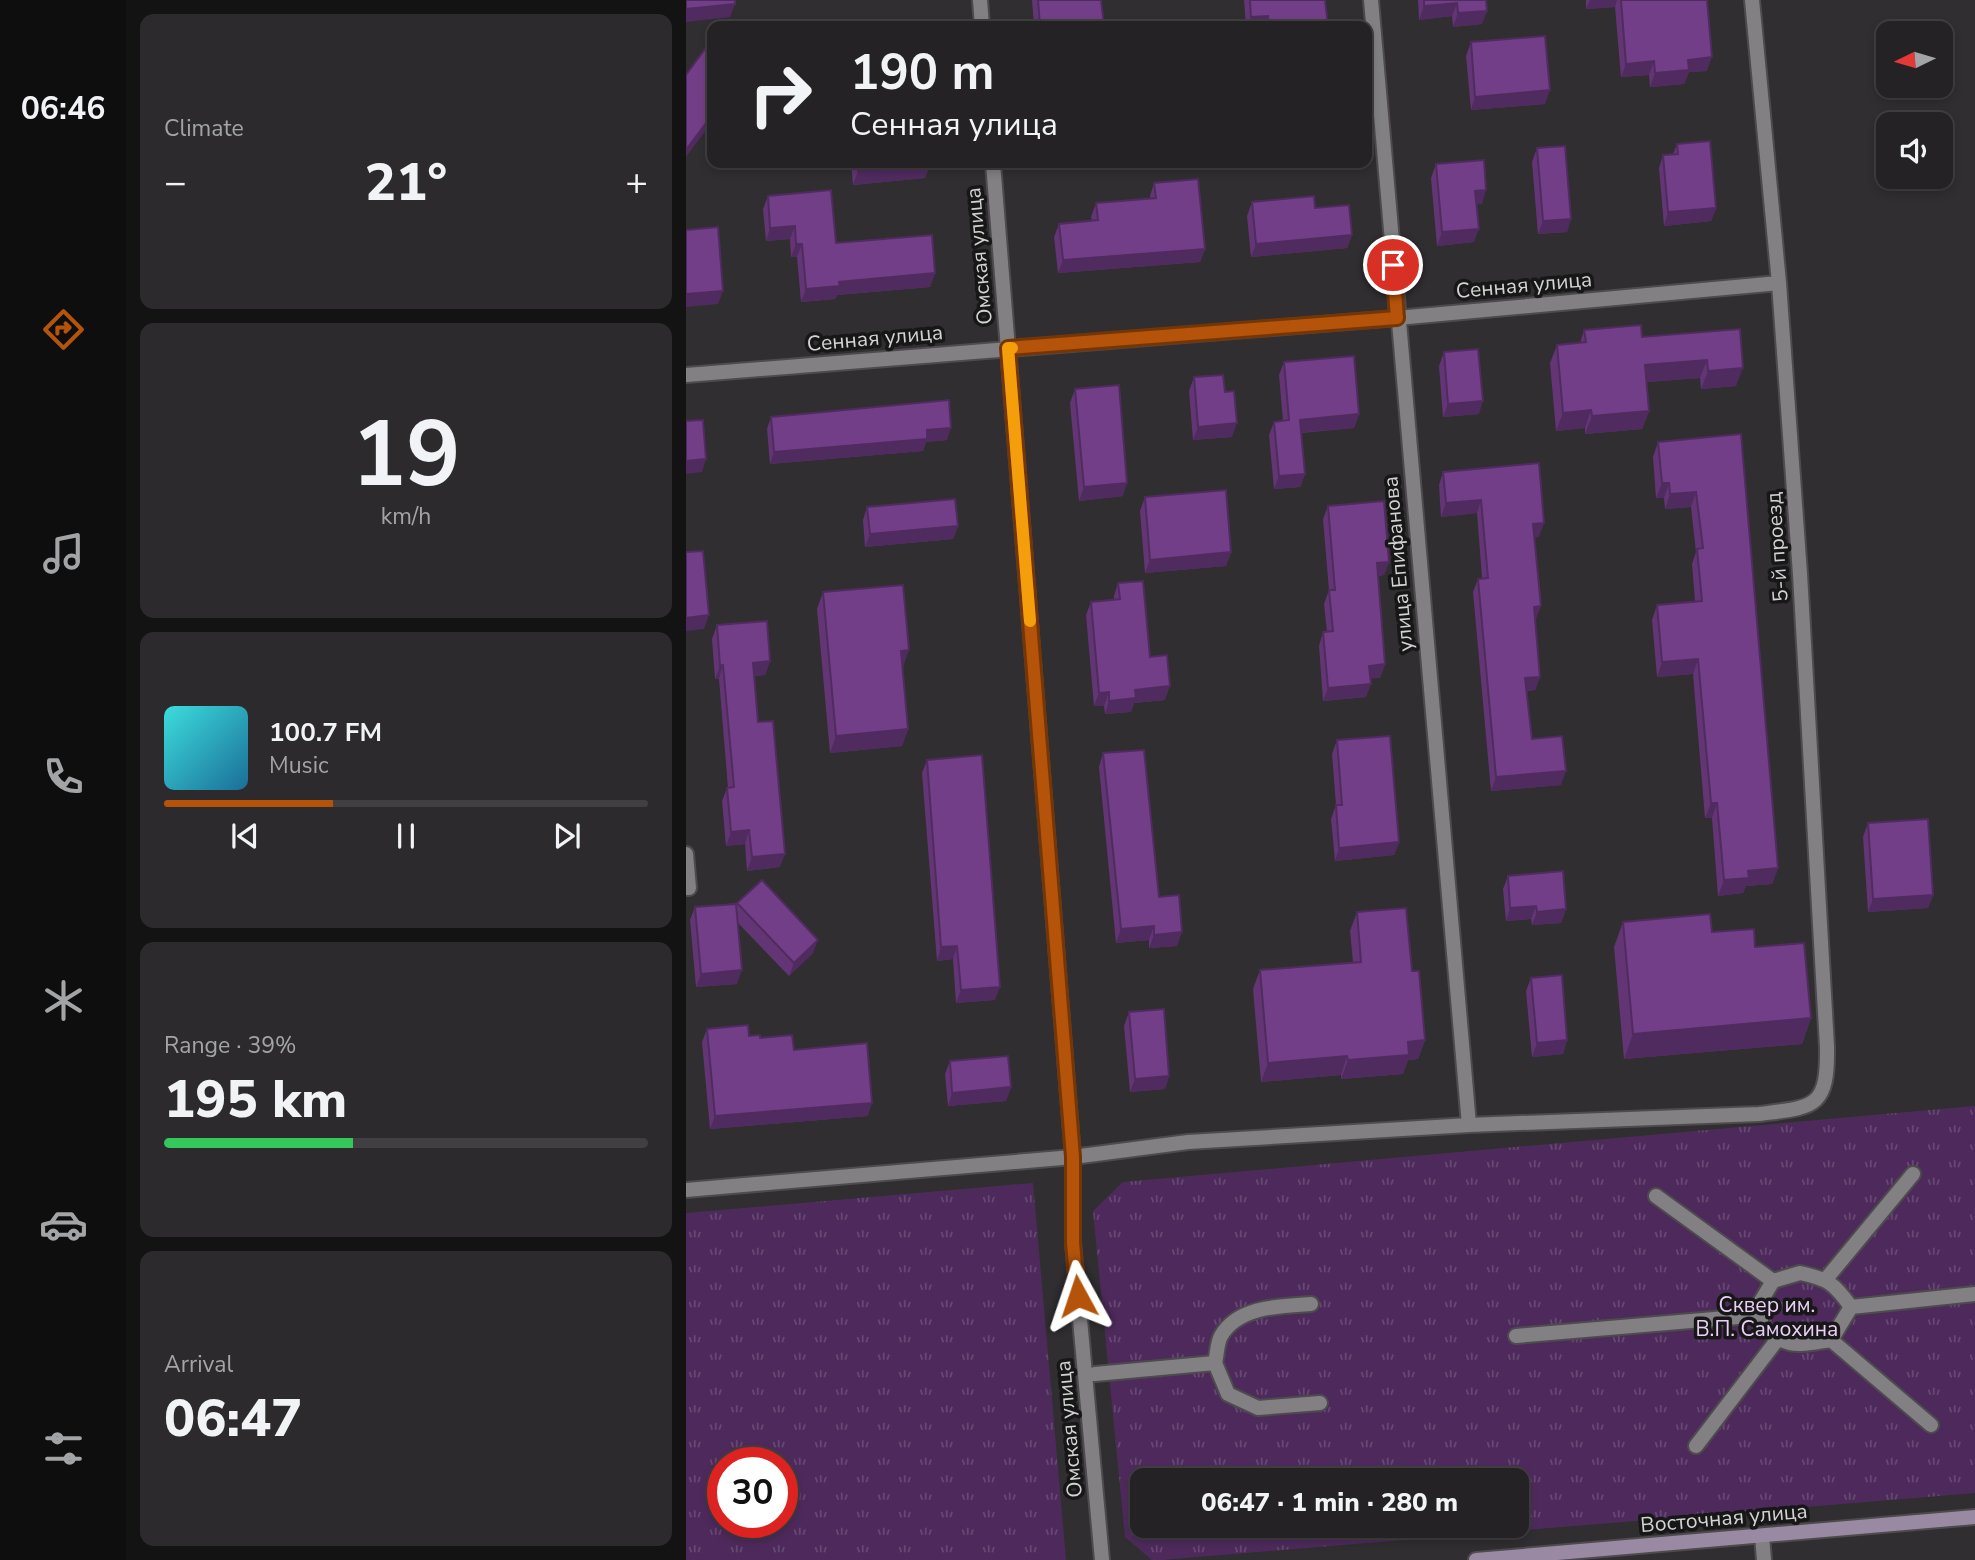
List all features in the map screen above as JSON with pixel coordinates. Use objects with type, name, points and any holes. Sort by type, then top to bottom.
[{"type":"main road","name":"Восточная улица","points":[[1476,1560],[1580,1556],[1762,1535],[1975,1517]]},
{"type":"street","points":[[980,0],[982,21]]},
{"type":"street","name":"улица Епифанова","points":[[1371,0],[1469,1125]]},
{"type":"street","name":"5-й проезд","points":[[1469,1125],[1759,1114],[1797,1109],[1813,1103],[1822,1092],[1828,1073],[1800,574],[1779,283],[1752,0]]},
{"type":"street","name":"Омская улица","points":[[993,168],[1073,1157],[1073,1243],[1101,1560]]},
{"type":"street","name":"Сенная улица","points":[[686,375],[1397,318],[1779,283]]},
{"type":"street","points":[[686,854],[689,888],[686,888]]},
{"type":"street","points":[[686,1190],[1073,1157],[1188,1142],[1469,1125]]},
{"type":"street","points":[[1826,1279],[1913,1174]]},
{"type":"street","points":[[1656,1196],[1773,1281]]},
{"type":"street","points":[[1851,1307],[1838,1289],[1826,1279],[1800,1273],[1773,1281],[1761,1300],[1761,1325],[1777,1340],[1796,1345],[1832,1340],[1931,1425]]},
{"type":"street","points":[[1851,1307],[1975,1294]]},
{"type":"street","points":[[1311,1304],[1266,1307],[1236,1320],[1220,1337],[1215,1363],[1228,1394],[1258,1408],[1320,1403]]},
{"type":"street","points":[[1832,1340],[1851,1307]]},
{"type":"street","points":[[1516,1336],[1761,1315]]},
{"type":"street","points":[[1696,1446],[1777,1340]]},
{"type":"street","points":[[1095,1374],[1215,1363]]},
{"type":"street","points":[[1762,1535],[1764,1560]]},
{"type":"green space","name":"Сквер им. В.П. Самохина","points":[[1975,1106],[1975,1493],[1529,1530],[1529,1468],[1130,1468],[1130,1538],[1428,1538],[1152,1560],[1125,1537],[1093,1211],[1123,1182]]},
{"type":"green space","points":[[1033,1183],[1066,1560],[686,1560],[686,1213]]},
{"type":"building","points":[[686,0],[735,0],[735,4],[686,9]]},
{"type":"building","points":[[1038,0],[1101,0],[1103,21],[1040,21]]},
{"type":"building","points":[[1250,0],[1325,0],[1327,21],[1268,21],[1268,16],[1251,17]]},
{"type":"building","points":[[1424,0],[1486,0],[1487,11],[1458,13],[1457,3],[1424,6]]},
{"type":"building","points":[[1621,0],[1707,0],[1712,57],[1688,60],[1689,70],[1655,73],[1654,61],[1626,64]]},
{"type":"building","points":[[1545,36],[1550,90],[1475,97],[1471,42]]},
{"type":"building","points":[[705,49],[707,50],[707,122],[686,150],[686,75]]},
{"type":"building","points":[[1710,141],[1716,208],[1668,212],[1663,155],[1678,154],[1677,144]]},
{"type":"building","points":[[1565,146],[1571,219],[1543,221],[1537,148]]},
{"type":"building","points":[[1484,160],[1486,190],[1475,191],[1479,229],[1442,232],[1436,164]]},
{"type":"building","points":[[858,168],[894,168],[858,171]]},
{"type":"building","points":[[1198,179],[1205,249],[1063,260],[1059,224],[1098,220],[1096,203],[1156,198],[1154,183]]},
{"type":"building","points":[[831,190],[836,243],[932,235],[935,273],[839,282],[840,286],[806,289],[802,244],[796,244],[795,226],[770,228],[768,196]]},
{"type":"building","points":[[1314,196],[1315,208],[1349,205],[1352,235],[1256,244],[1252,202]]},
{"type":"building","points":[[718,227],[723,291],[686,294],[686,230]]},
{"type":"building","points":[[1641,325],[1642,337],[1740,329],[1743,368],[1708,371],[1707,360],[1645,365],[1649,411],[1592,416],[1591,410],[1563,413],[1557,345],[1586,342],[1584,330]]},
{"type":"building","points":[[1478,349],[1483,401],[1448,404],[1444,352]]},
{"type":"building","points":[[1354,356],[1359,414],[1300,420],[1305,474],[1279,476],[1274,422],[1289,420],[1284,362]]},
{"type":"building","points":[[1223,375],[1225,392],[1234,391],[1237,423],[1198,427],[1194,377]]},
{"type":"building","points":[[1119,385],[1127,483],[1084,487],[1075,389]]},
{"type":"building","points":[[949,400],[951,428],[927,430],[927,439],[774,452],[771,417]]},
{"type":"building","points":[[703,420],[706,459],[686,461],[686,421]]},
{"type":"building","points":[[1741,434],[1778,868],[1748,871],[1749,878],[1724,880],[1717,803],[1711,803],[1698,659],[1662,662],[1657,605],[1702,601],[1697,549],[1703,548],[1696,492],[1670,494],[1669,483],[1662,483],[1658,442]]},
{"type":"building","points":[[1539,463],[1544,523],[1533,524],[1541,606],[1534,607],[1540,677],[1525,678],[1532,739],[1562,736],[1566,771],[1496,777],[1478,579],[1488,578],[1481,500],[1446,503],[1443,472]]},
{"type":"building","points":[[1226,490],[1231,552],[1150,560],[1145,497]]},
{"type":"building","points":[[955,499],[958,526],[870,534],[867,507]]},
{"type":"building","points":[[1384,501],[1389,562],[1377,563],[1385,664],[1369,666],[1371,684],[1328,688],[1323,632],[1333,631],[1329,590],[1335,590],[1328,506]]},
{"type":"building","points":[[703,551],[709,615],[686,618],[686,552]]},
{"type":"building","points":[[1143,581],[1150,657],[1167,655],[1170,686],[1135,690],[1136,698],[1109,701],[1109,692],[1099,693],[1091,602],[1120,599],[1118,583]]},
{"type":"building","points":[[903,585],[909,650],[901,651],[908,729],[836,736],[823,592]]},
{"type":"building","points":[[767,621],[770,661],[753,663],[758,722],[773,721],[785,854],[752,857],[749,830],[731,832],[727,788],[734,787],[717,625]]},
{"type":"building","points":[[1390,736],[1399,842],[1339,848],[1336,805],[1342,805],[1337,740]]},
{"type":"building","points":[[1144,750],[1159,897],[1179,895],[1182,932],[1154,935],[1154,926],[1121,929],[1103,753]]},
{"type":"building","points":[[982,755],[1000,987],[961,990],[957,946],[941,947],[927,760]]},
{"type":"building","points":[[1928,819],[1933,895],[1873,899],[1868,823]]},
{"type":"building","points":[[1563,871],[1566,909],[1537,912],[1536,906],[1510,908],[1508,876]]},
{"type":"building","points":[[762,880],[818,940],[794,963],[737,903]]},
{"type":"building","points":[[736,904],[742,970],[701,974],[695,907]]},
{"type":"building","points":[[1406,908],[1412,971],[1419,971],[1425,1040],[1408,1042],[1409,1055],[1348,1060],[1347,1056],[1268,1063],[1260,970],[1361,962],[1357,912]]},
{"type":"building","points":[[1710,914],[1712,932],[1754,929],[1755,947],[1804,943],[1811,1018],[1633,1034],[1623,922]]},
{"type":"building","points":[[1562,975],[1567,1040],[1537,1043],[1531,978]]},
{"type":"building","points":[[1164,1009],[1169,1076],[1135,1079],[1129,1012]]},
{"type":"building","points":[[748,1025],[749,1036],[760,1035],[760,1038],[792,1035],[794,1050],[867,1043],[872,1103],[715,1116],[707,1029]]},
{"type":"building","points":[[1008,1056],[1011,1087],[952,1093],[950,1061]]},
{"type":"slow traffic","points":[[1012,348],[1008,348],[1030,621]]},
{"type":"route","points":[[1078,1296],[1073,1243],[1073,1157],[1008,348],[1397,318],[1393,265]]}]
